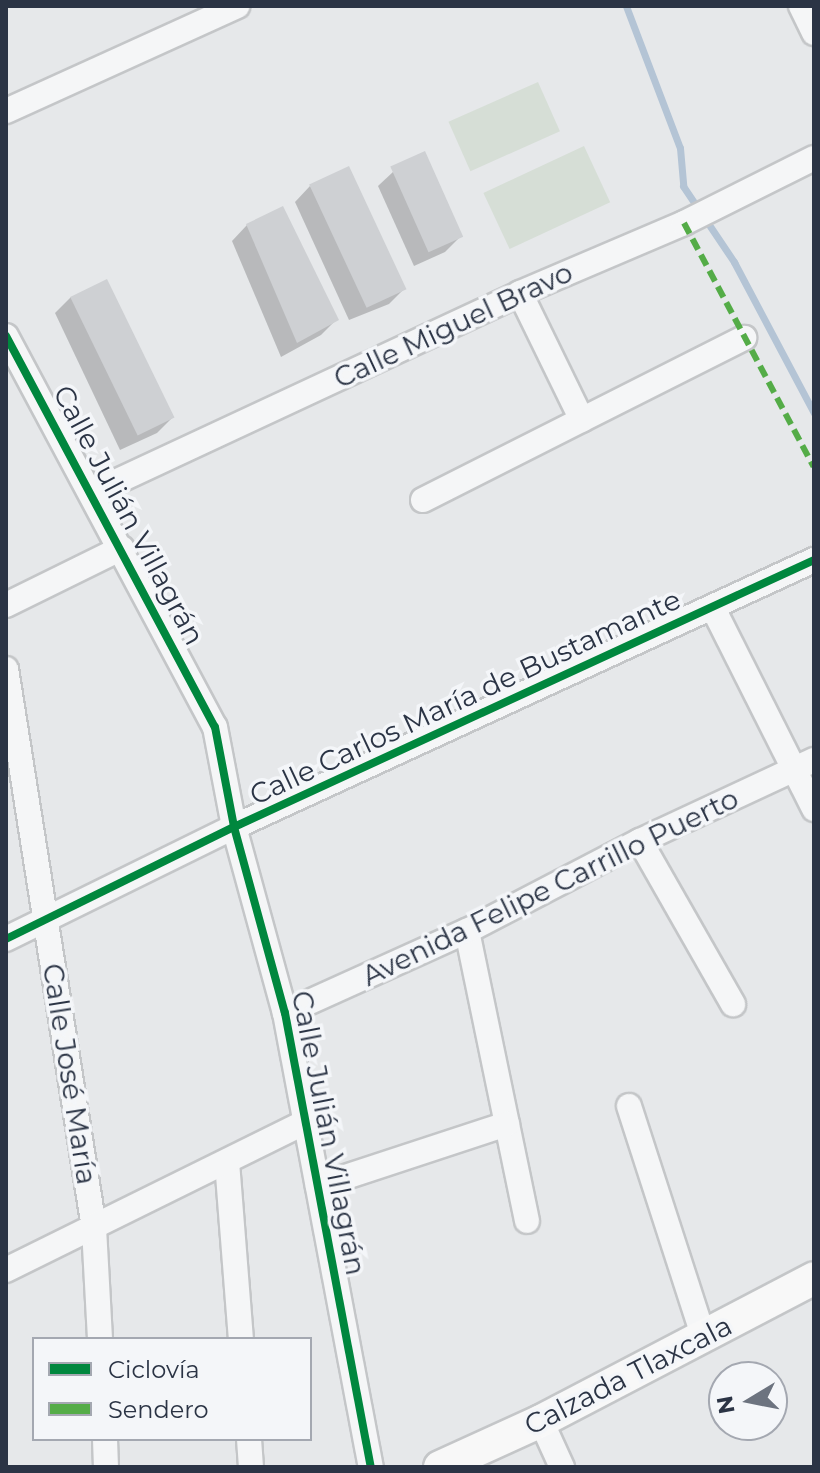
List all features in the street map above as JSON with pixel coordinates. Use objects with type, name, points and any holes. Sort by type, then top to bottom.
[{"type":"main road","name":"Calzada Tlaxcala","points":[[440,1467],[541,1421],[814,1278]]},
{"type":"street","points":[[6,111],[237,6]]},
{"type":"street","points":[[801,6],[814,33]]},
{"type":"street","name":"Calle Miguel Bravo","points":[[92,493],[520,293],[684,223],[814,158]]},
{"type":"street","points":[[520,293],[582,420]]},
{"type":"street","name":"Calle Julián Villagrán","points":[[6,336],[209,712],[234,827],[285,1013],[371,1467]]},
{"type":"street","points":[[423,500],[744,338]]},
{"type":"street","points":[[6,605],[122,548]]},
{"type":"street","name":"Calle Carlos María de Bustamante","points":[[6,939],[234,827],[814,560]]},
{"type":"street","points":[[713,608],[804,765],[814,809]]},
{"type":"street","name":"Calle José María","points":[[6,669],[94,1228],[100,1337]]},
{"type":"street","name":"Avenida Felipe Carrillo Puerto","points":[[285,1013],[467,931],[640,841],[804,765]]},
{"type":"street","points":[[640,841],[733,1004]]},
{"type":"street","points":[[467,931],[527,1221]]},
{"type":"street","points":[[629,1106],[704,1338]]},
{"type":"street","points":[[6,1270],[306,1122]]},
{"type":"street","points":[[318,1186],[507,1124]]},
{"type":"street","points":[[227,1162],[241,1337]]},
{"type":"street","points":[[541,1421],[562,1467]]},
{"type":"street","points":[[105,1441],[106,1467]]},
{"type":"street","points":[[249,1441],[251,1467]]},
{"type":"shaded area","points":[[538,82],[560,131],[470,171],[448,122]]},
{"type":"shaded area","points":[[584,146],[610,202],[510,249],[483,193]]},
{"type":"building","points":[[425,151],[463,237],[429,252],[390,166]]},
{"type":"building","points":[[349,166],[406,289],[367,308],[309,185]]},
{"type":"building","points":[[283,206],[339,320],[297,343],[246,224]]},
{"type":"building","points":[[107,279],[175,417],[138,435],[70,297]]},
{"type":"waterway","points":[[626,6],[680,148],[683,186],[734,262],[814,413]]},
{"type":"marked path","points":[[684,223],[814,467]]},
{"type":"cycle path","points":[[6,336],[215,727],[234,827],[285,1013],[371,1467]]},
{"type":"cycle path","points":[[6,939],[234,827],[814,560]]}]
